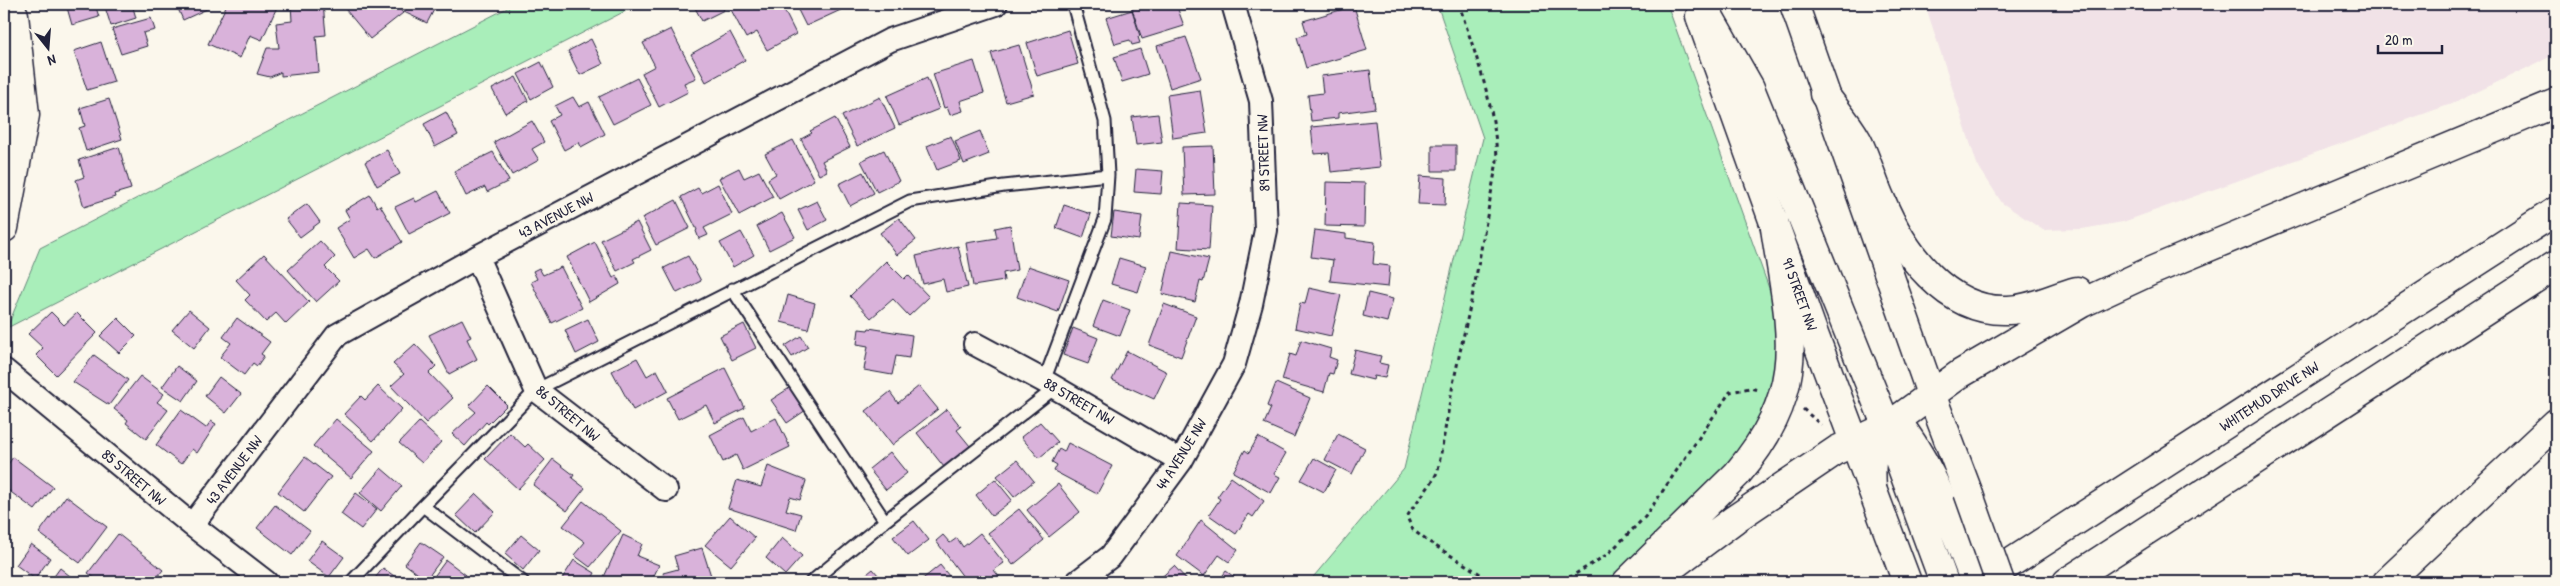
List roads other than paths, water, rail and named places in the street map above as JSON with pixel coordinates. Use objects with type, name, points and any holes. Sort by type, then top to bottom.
[{"type":"main road","points":[[4,228],[26,115],[14,15],[9,4]]},
{"type":"main road","name":"91 STREET NW","points":[[1695,4],[1774,221],[1845,446],[1872,488],[1907,582]]},
{"type":"main road","points":[[1702,4],[1750,88],[1887,427],[1944,582]]},
{"type":"main road","points":[[1794,4],[1824,94],[2000,582]]},
{"type":"main road","points":[[1824,94],[1857,140],[1881,202],[1906,246],[1931,278],[1960,299],[1993,310],[2019,309],[2151,271]]},
{"type":"main road","points":[[1651,582],[1735,519],[1845,446],[1887,427],[1931,394],[2013,341],[2082,303],[2151,271],[2556,103]]},
{"type":"main road","name":"WHITEMUD DRIVE NW","points":[[1981,582],[2556,211]]},
{"type":"main road","points":[[1627,582],[1737,474],[1768,433],[1784,398],[1791,355],[1790,330],[1774,221]]},
{"type":"main road","points":[[2067,582],[2556,265]]},
{"type":"main road","points":[[2387,582],[2556,423]]},
{"type":"main road","points":[[1872,488],[1870,463],[1874,448],[1887,427]]},
{"type":"main road","points":[[1887,427],[1904,431],[1917,449],[1943,502],[1975,582]]},
{"type":"main road","points":[[2396,582],[2480,496]]},
{"type":"street","name":"43 AVENUE NW","points":[[192,525],[337,335],[477,257],[890,40],[996,4]]},
{"type":"street","name":"89 STREET NW","points":[[1233,4],[1261,100],[1266,230],[1251,304]]},
{"type":"street","name":"86 STREET NW","points":[[477,257],[536,390],[666,490]]},
{"type":"street","name":"44 AVENUE NW","points":[[1077,582],[1110,556],[1181,461],[1234,364],[1251,304]]},
{"type":"street","name":"88 STREET NW","points":[[975,344],[1049,384],[1181,461]]},
{"type":"street","name":"85 STREET NW","points":[[4,370],[192,525],[266,582]]},
{"type":"lane","points":[[811,582],[1049,384],[1105,220],[1108,176],[1105,121],[1073,4]]},
{"type":"lane","points":[[351,582],[536,390],[732,289],[910,201],[1004,186],[1108,176]]},
{"type":"lane","points":[[732,289],[885,521]]},
{"type":"lane","points":[[423,506],[523,582]]}]
